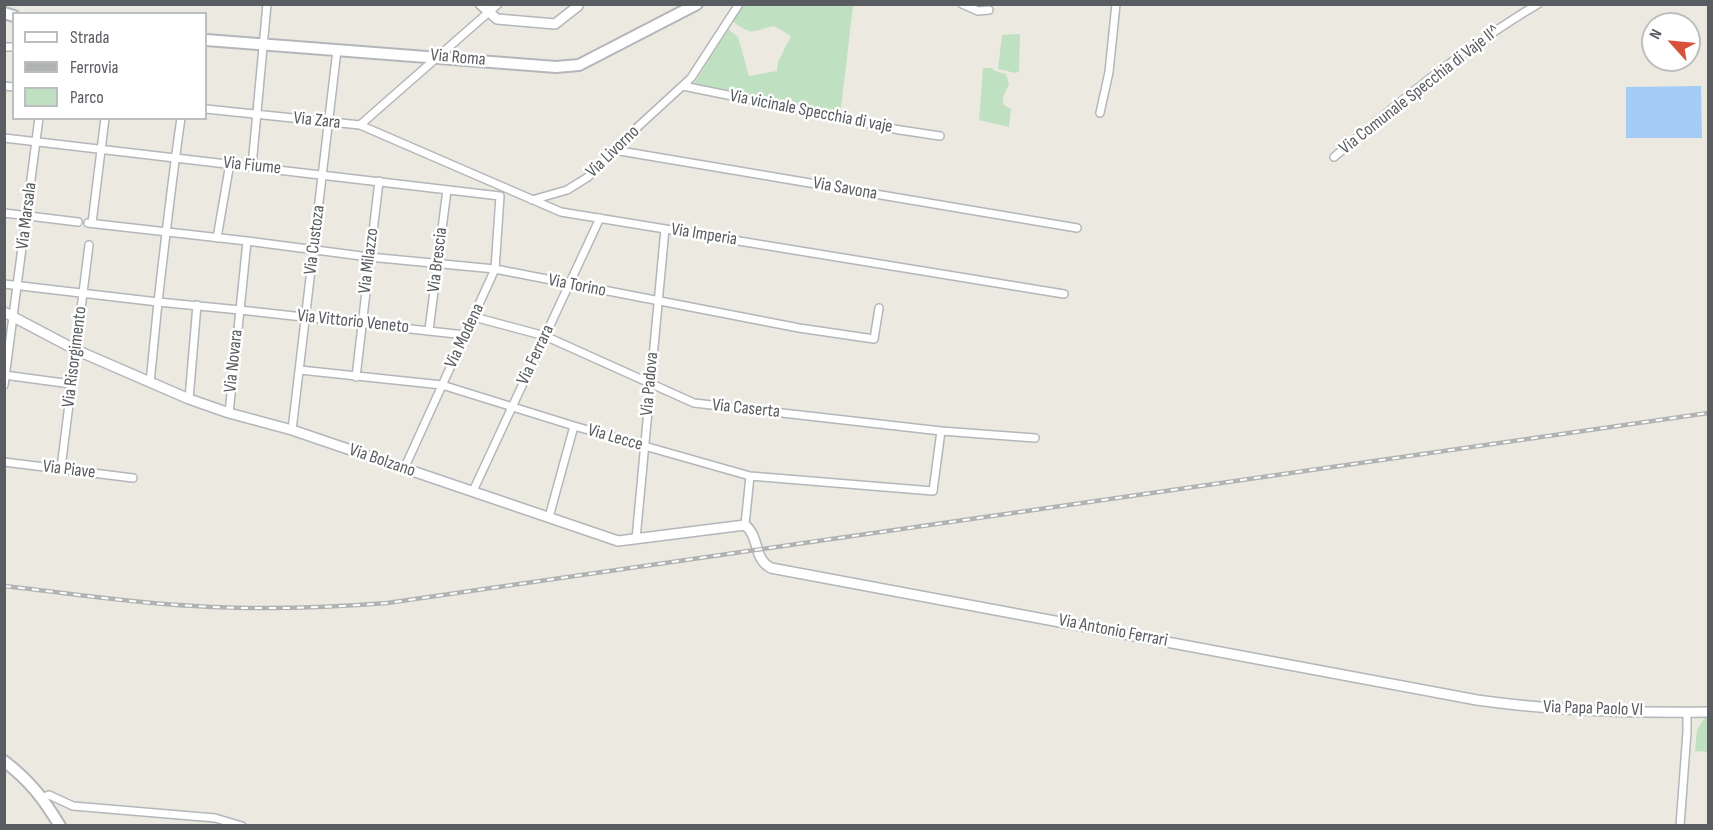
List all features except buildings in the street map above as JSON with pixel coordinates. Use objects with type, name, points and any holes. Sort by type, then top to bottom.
[{"type":"main road","name":"Via Roma","points":[[207,40],[556,67],[579,65],[679,9],[697,4]]},
{"type":"main road","points":[[4,761],[22,775],[43,797],[60,825]]},
{"type":"street","points":[[252,166],[267,4]]},
{"type":"street","points":[[480,4],[497,19],[555,24],[578,6]]},
{"type":"street","name":"Via Zara","points":[[207,109],[360,125],[498,4]]},
{"type":"street","points":[[732,4],[733,13]]},
{"type":"street","name":"Via Livorno","points":[[532,200],[567,190],[580,183],[683,86],[702,63],[739,4]]},
{"type":"street","points":[[962,4],[978,11],[989,10]]},
{"type":"street","points":[[1100,113],[1108,72],[1116,4]]},
{"type":"street","name":"Via Comunale Specchia di Vaje II^","points":[[1334,157],[1450,63],[1538,4]]},
{"type":"street","name":"Via Custoza","points":[[292,430],[337,50]]},
{"type":"street","name":"Via vicinale Specchia di vaje","points":[[683,86],[940,136]]},
{"type":"street","name":"Via Marsala","points":[[4,385],[9,314],[18,286],[39,120]]},
{"type":"street","points":[[105,120],[90,223],[166,232]]},
{"type":"street","points":[[150,383],[181,120]]},
{"type":"street","name":"Via Imperia","points":[[360,125],[561,212],[1064,294]]},
{"type":"street","name":"Via Fiume","points":[[4,138],[500,196]]},
{"type":"street","name":"Via Savona","points":[[614,150],[1077,228]]},
{"type":"street","points":[[217,238],[230,163]]},
{"type":"street","name":"Via Milazzo","points":[[356,377],[379,181]]},
{"type":"street","name":"Via Brescia","points":[[429,330],[447,190]]},
{"type":"street","name":"Via Modena","points":[[404,469],[495,269],[500,196]]},
{"type":"street","points":[[4,213],[78,222]]},
{"type":"street","name":"Via Ferrara","points":[[473,491],[600,218]]},
{"type":"street","name":"Via Padova","points":[[636,539],[665,229]]},
{"type":"street","name":"Via Torino","points":[[166,232],[495,269],[658,302],[799,328],[874,339],[879,308]]},
{"type":"street","name":"Via Novara","points":[[229,412],[247,241]]},
{"type":"street","name":"Via Risorgimento","points":[[61,468],[89,245]]},
{"type":"street","points":[[4,284],[158,302]]},
{"type":"street","name":"Via Vittorio Veneto","points":[[158,302],[361,322],[465,335]]},
{"type":"street","points":[[189,399],[197,305]]},
{"type":"street","name":"Via Bolzano","points":[[9,314],[76,350],[189,399],[292,430],[618,541],[745,525]]},
{"type":"street","name":"Via Caserta","points":[[474,317],[545,336],[694,403],[941,431],[1035,438]]},
{"type":"street","name":"Via Lecce","points":[[300,370],[442,385],[645,447],[750,476],[933,491],[941,431]]},
{"type":"street","points":[[5,375],[71,384]]},
{"type":"street","points":[[549,517],[574,426]]},
{"type":"street","name":"Via Piave","points":[[4,462],[133,478]]},
{"type":"street","points":[[745,525],[750,476]]},
{"type":"street","name":"Via Antonio Ferrari","points":[[745,525],[754,536],[762,561],[771,568],[1478,700]]},
{"type":"street","name":"Via Papa Paolo VI","points":[[1478,700],[1513,705],[1708,712]]},
{"type":"street","points":[[1680,825],[1687,712]]},
{"type":"street","points":[[43,797],[49,795],[73,806],[215,818],[242,825]]},
{"type":"green space","points":[[743,5],[853,6],[840,116],[695,87],[694,84],[728,29],[738,37],[749,76],[777,71],[778,62],[791,36],[774,26],[749,31],[739,26],[732,21]]},
{"type":"green space","points":[[1020,34],[1019,71],[1016,73],[998,69],[1002,35]]},
{"type":"green space","points":[[983,68],[992,68],[1006,74],[1009,84],[1003,102],[1011,109],[1009,127],[979,120]]},
{"type":"green space","points":[[1705,717],[1708,717],[1708,752],[1695,751],[1697,730]]},
{"type":"water","points":[[1701,86],[1702,138],[1626,138],[1626,87]]},
{"type":"railway","points":[[4,586],[147,603],[219,607],[291,608],[387,603],[1708,413]]}]
